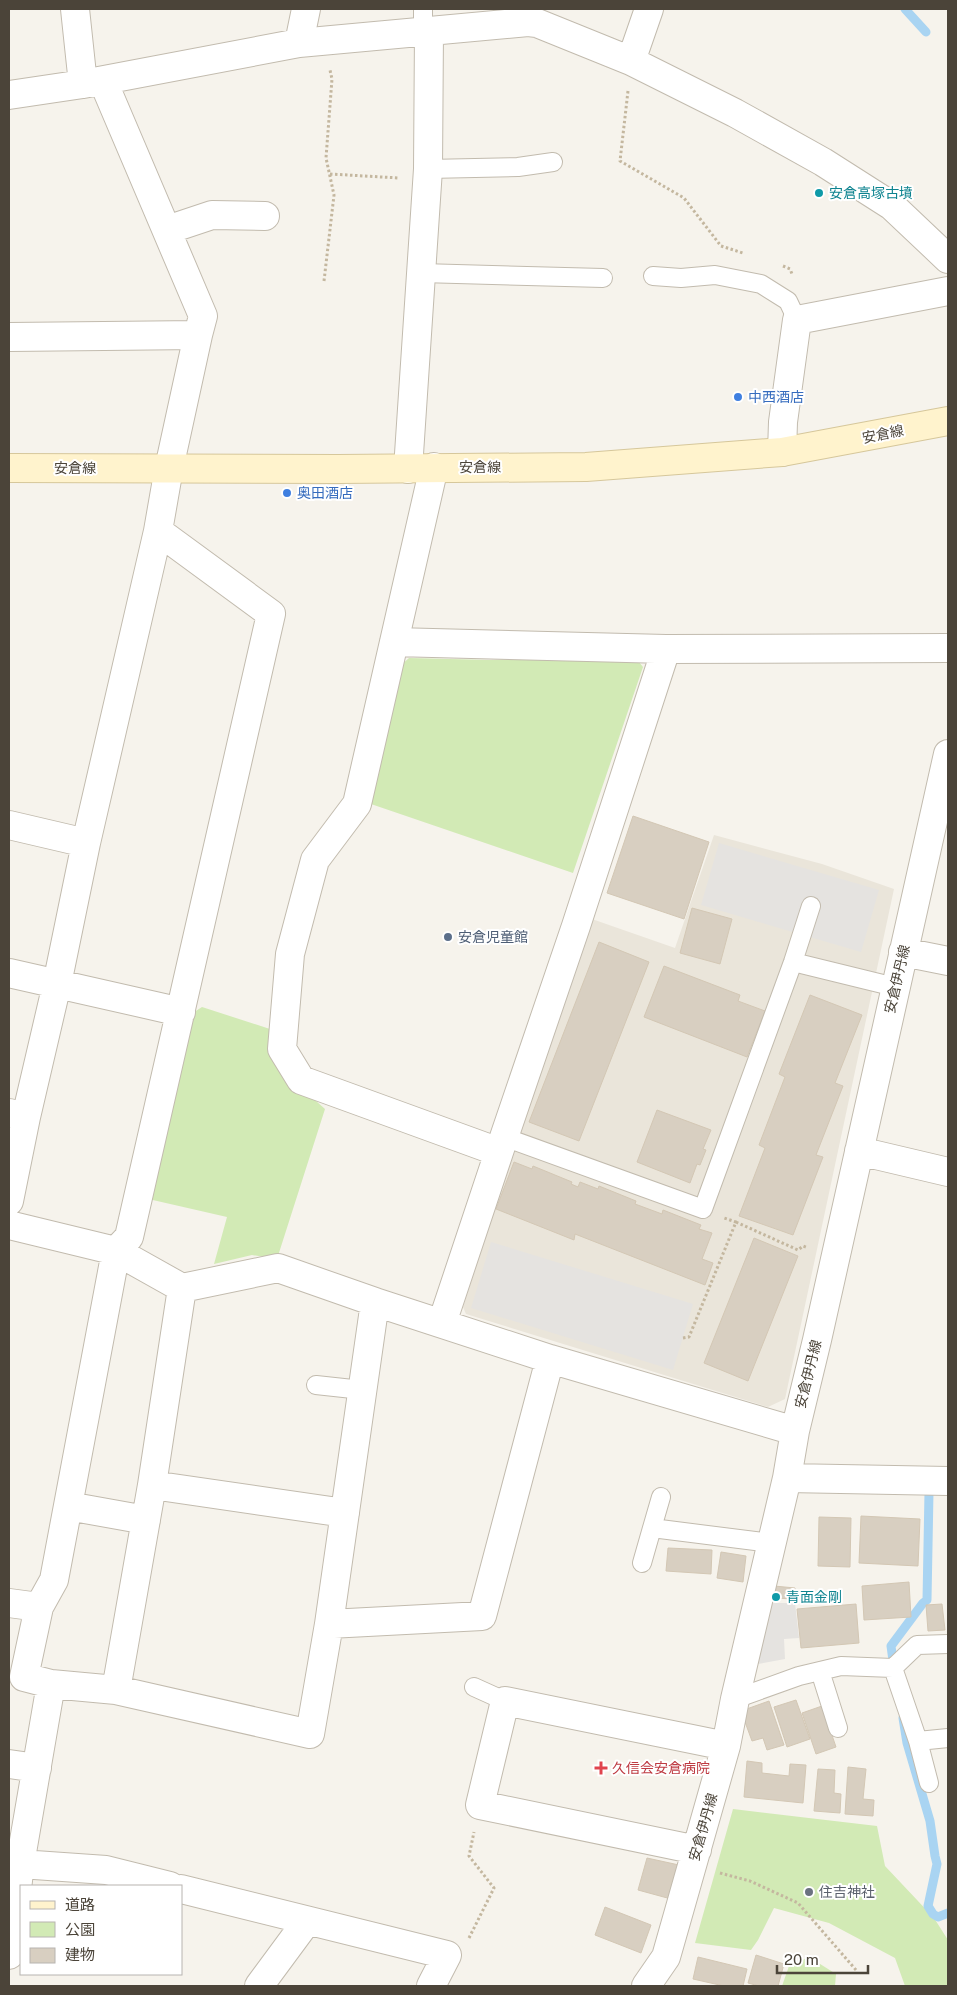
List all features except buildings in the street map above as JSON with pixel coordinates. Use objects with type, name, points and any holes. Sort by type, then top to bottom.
[{"type":"street","points":[[9,1202],[18,1115],[57,984],[86,843],[158,530],[169,468],[198,335],[204,316],[167,230],[93,82],[75,9]]},
{"type":"street","points":[[306,9],[312,41]]},
{"type":"street","points":[[631,60],[649,9]]},
{"type":"street","points":[[9,95],[93,82],[426,20],[528,15],[537,23],[631,60],[735,113],[822,162],[892,206],[948,259]]},
{"type":"street","points":[[426,20],[428,174],[421,273],[421,468],[394,642],[357,804],[315,860],[290,954],[282,1049],[301,1080],[501,1144]]},
{"type":"street","points":[[167,230],[212,215],[264,216]]},
{"type":"street","points":[[782,452],[783,422],[796,320],[948,290]]},
{"type":"street","points":[[9,337],[198,335]]},
{"type":"street","name":"安倉線","points":[[9,468],[586,467],[782,452],[948,421]]},
{"type":"street","points":[[158,530],[271,614],[129,1238],[116,1251],[54,1580],[39,1607],[24,1677],[51,1684],[116,1690],[310,1734],[329,1624],[375,1302]]},
{"type":"street","points":[[394,642],[666,649],[948,648]]},
{"type":"street","points":[[442,1323],[576,926],[666,649]]},
{"type":"street","name":"安倉伊丹線","points":[[646,1986],[666,1957],[726,1746],[735,1699],[787,1478],[795,1431],[835,1259],[902,952],[948,754]]},
{"type":"street","points":[[9,825],[86,843]]},
{"type":"street","points":[[902,952],[948,960]]},
{"type":"street","points":[[9,973],[181,1012]]},
{"type":"street","points":[[859,1151],[948,1172]]},
{"type":"street","points":[[9,1225],[116,1251],[182,1288],[278,1268],[550,1359],[795,1431]]},
{"type":"street","points":[[116,1690],[152,1485],[182,1288]]},
{"type":"street","points":[[329,1624],[482,1616],[550,1359]]},
{"type":"street","points":[[787,1478],[948,1481]]},
{"type":"street","points":[[152,1485],[345,1513]]},
{"type":"street","points":[[68,1506],[146,1520]]},
{"type":"street","points":[[9,1603],[39,1607]]},
{"type":"street","points":[[9,1955],[17,1857],[37,1768],[51,1684]]},
{"type":"street","points":[[695,1858],[480,1805],[505,1701],[726,1746]]},
{"type":"street","points":[[9,1764],[37,1768]]},
{"type":"street","points":[[17,1857],[106,1870],[166,1885]]},
{"type":"street","points":[[182,1889],[446,1955],[431,1986]]},
{"type":"street","points":[[259,1986],[307,1921]]},
{"type":"street","points":[[666,1957],[666,1986]]},
{"type":"lane","points":[[428,174],[518,168],[553,162]]},
{"type":"lane","points":[[421,273],[602,278]]},
{"type":"lane","points":[[653,276],[681,278],[715,275],[761,284],[788,301],[796,320]]},
{"type":"lane","points":[[501,1144],[703,1208],[793,962],[811,906]]},
{"type":"lane","points":[[793,962],[895,987]]},
{"type":"lane","points":[[316,1385],[362,1390]]},
{"type":"lane","points":[[642,1563],[660,1497]]},
{"type":"lane","points":[[652,1528],[771,1543]]},
{"type":"lane","points":[[735,1699],[799,1676],[841,1666],[894,1668],[916,1645],[948,1644]]},
{"type":"lane","points":[[894,1668],[918,1741],[929,1783]]},
{"type":"lane","points":[[820,1671],[838,1728]]},
{"type":"lane","points":[[474,1687],[505,1701]]},
{"type":"lane","points":[[918,1741],[948,1738]]},
{"type":"path","points":[[312,41],[332,80],[326,158],[334,195],[324,281]]},
{"type":"path","points":[[631,60],[620,161],[684,198],[721,246],[747,255]]},
{"type":"path","points":[[330,174],[428,174]]},
{"type":"path","points":[[782,266],[790,269],[798,302],[796,320]]},
{"type":"path","points":[[703,1208],[798,1250],[803,1246],[835,1259]]},
{"type":"path","points":[[683,1338],[690,1338],[736,1222]]},
{"type":"path","points":[[446,1955],[464,1948],[494,1888],[469,1856],[480,1805]]},
{"type":"path","points":[[695,1858],[798,1902],[856,1970]]},
{"type":"shaded area","points":[[714,835],[822,864],[894,889],[785,1399],[768,1407],[466,1314],[463,1307],[589,918],[675,948]]},
{"type":"shaded area","points":[[719,843],[879,890],[861,952],[701,905]]},
{"type":"shaded area","points":[[491,1242],[693,1304],[673,1370],[471,1308]]},
{"type":"shaded area","points":[[772,1603],[795,1603],[799,1638],[784,1639],[785,1659],[758,1664]]},
{"type":"green space","points":[[634,656],[643,667],[573,873],[368,803],[400,666],[409,658],[491,660]]},
{"type":"green space","points":[[202,1007],[273,1030],[297,1084],[325,1109],[277,1259],[252,1255],[214,1264],[227,1217],[144,1198],[185,1018]]},
{"type":"green space","name":"住吉神社","points":[[733,1809],[877,1826],[885,1866],[934,1918],[948,1940],[948,1986],[905,1986],[895,1958],[829,1923],[774,1908],[751,1950],[695,1943]]},
{"type":"green space","points":[[809,1957],[836,1974],[835,1986],[782,1986],[789,1966]]},
{"type":"waterway","points":[[905,9],[926,32]]},
{"type":"waterway","points":[[894,1668],[891,1646],[927,1600],[929,1492]]},
{"type":"waterway","points":[[903,1718],[907,1743],[930,1821],[937,1864],[928,1906],[933,1914],[938,1917],[948,1913]]},
{"type":"place","name":"安倉高塚古墳","points":[[819,193]]},
{"type":"place","name":"中西酒店","points":[[738,397]]},
{"type":"place","name":"奥田酒店","points":[[287,493]]},
{"type":"place","name":"安倉児童館","points":[[448,937]]},
{"type":"place","name":"青面金剛","points":[[776,1597]]},
{"type":"place","name":"久信会安倉病院","points":[[601,1768]]},
{"type":"place","name":"住吉神社","points":[[809,1892]]}]
